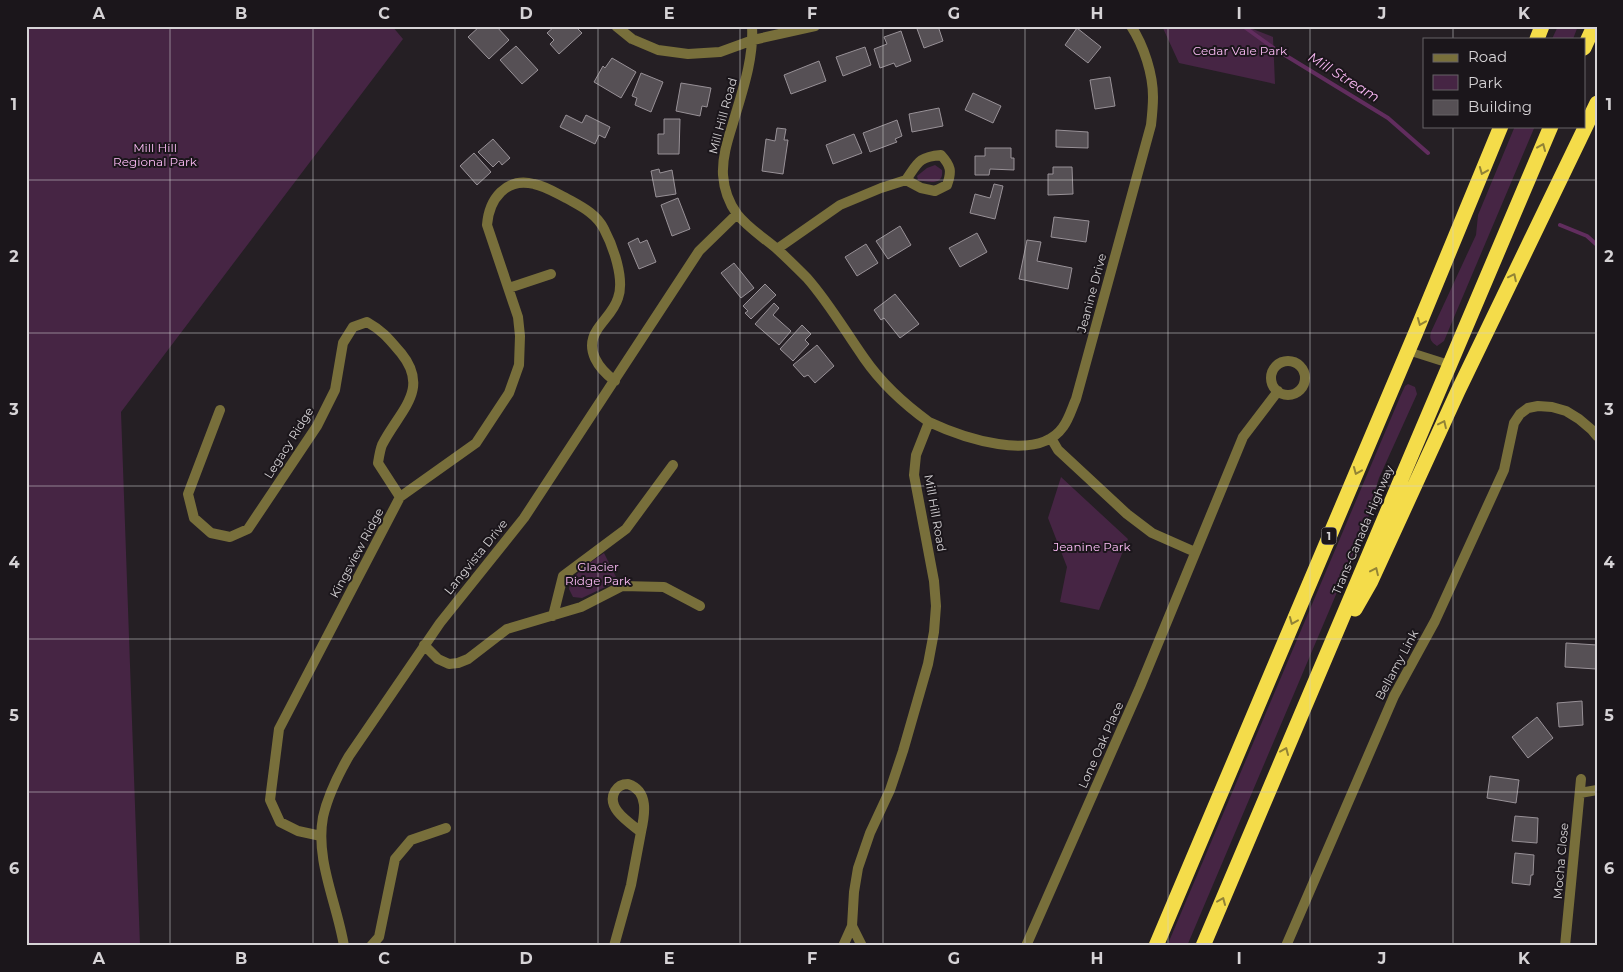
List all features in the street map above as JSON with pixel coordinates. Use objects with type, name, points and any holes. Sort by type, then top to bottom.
[{"type":"highway","points":[[1537,38],[1542,26]]},
{"type":"highway","points":[[1586,44],[1594,26]]},
{"type":"highway","points":[[1586,127],[1597,104]]},
{"type":"highway","name":"1","points":[[1156,946],[1408,351],[1500,128]]},
{"type":"highway","name":"Trans-Canada Highway","points":[[1203,946],[1550,128]]},
{"type":"highway","points":[[1318,675],[1371,581],[1458,391],[1585,128]]},
{"type":"street","points":[[616,26],[632,39],[658,50],[678,52],[720,52],[753,40],[815,26]]},
{"type":"street","name":"Mill Hill Road","points":[[752,26],[753,40],[747,73],[724,158],[723,174],[727,192],[737,214],[750,228],[777,249],[807,278],[830,306],[865,360],[884,383],[905,404],[929,422],[916,455],[914,474],[934,581],[936,606],[934,632],[928,664],[903,751],[890,790],[870,833],[858,868],[854,892],[852,926],[843,946]]},
{"type":"street","name":"Jeanine Drive","points":[[1050,438],[1062,428],[1076,399],[1151,125],[1154,98],[1152,85],[1142,48],[1131,26]]},
{"type":"street","points":[[777,249],[840,205],[906,180]]},
{"type":"street","name":"Kingsview Ridge","points":[[321,836],[298,831],[280,822],[270,800],[279,729],[400,497],[476,443],[510,393],[519,365],[520,336],[518,317],[487,225],[488,213],[492,203],[498,194],[509,186],[521,183],[534,184],[548,189],[590,212],[604,229],[619,269],[621,284],[619,298],[596,331],[592,342],[596,361],[601,371],[615,381]]},
{"type":"street","name":"Langvista Drive","points":[[344,946],[325,870],[321,836],[323,817],[336,779],[349,756],[424,645],[524,518],[699,251],[737,214]]},
{"type":"street","points":[[509,288],[551,274]]},
{"type":"street","name":"Legacy Ridge","points":[[220,410],[188,494],[194,518],[210,533],[230,538],[248,529],[317,426],[335,390],[343,342],[353,327],[367,322],[383,331],[409,364],[414,384],[408,403],[381,446],[378,463],[400,497]]},
{"type":"street","name":"Lone Oak Place","points":[[1026,946],[1140,687],[1243,437],[1278,391]]},
{"type":"street","name":"Bellamy Link","points":[[1286,946],[1394,696],[1435,621],[1504,470],[1514,423],[1520,414],[1528,408],[1538,406],[1552,407],[1566,411],[1579,419],[1597,436]]},
{"type":"street","points":[[929,422],[952,433],[1017,446],[1038,444],[1050,438],[1058,450],[1127,514],[1152,533],[1194,552]]},
{"type":"street","points":[[553,616],[563,576],[626,529],[673,465]]},
{"type":"street","points":[[424,645],[438,659],[448,664],[458,663],[468,659],[507,629],[581,607],[622,586],[664,587],[700,606]]},
{"type":"street","name":"Mocha Close","points":[[1565,946],[1581,779]]},
{"type":"street","points":[[614,946],[631,885],[641,832],[643,814],[641,792],[636,786],[622,784],[613,794],[614,807],[641,832]]},
{"type":"street","points":[[1580,793],[1597,790]]},
{"type":"street","points":[[371,946],[379,936],[395,859],[411,840],[446,828]]},
{"type":"street","name":"Mill Hill Road","points":[[852,926],[862,946]]},
{"type":"lane","points":[[1408,351],[1450,364]]},
{"type":"green space","name":"Mill Hill Regional Park","points":[[26,26],[392,26],[403,39],[121,412],[140,946],[26,946]]},
{"type":"green space","name":"Cedar Vale Park","points":[[1162,26],[1245,26],[1273,37],[1275,84],[1179,63]]},
{"type":"green space","points":[[1558,26],[1578,26],[1573,38],[1552,38]]},
{"type":"green space","points":[[1514,128],[1534,128],[1444,341],[1437,346],[1431,340],[1431,332],[1476,235],[1478,215]]},
{"type":"green space","points":[[935,165],[942,170],[941,179],[935,182],[918,180],[917,176],[927,168]]},
{"type":"green space","points":[[1408,384],[1415,387],[1417,394],[1379,478],[1368,519],[1187,946],[1167,946],[1400,397],[1405,386]]},
{"type":"green space","name":"Jeanine Park","points":[[1061,477],[1128,539],[1099,610],[1060,602],[1067,567],[1048,518]]},
{"type":"green space","name":"Glacier Ridge Park","points":[[604,553],[618,581],[582,598],[573,597],[569,589],[574,578],[583,568]]},
{"type":"building","points":[[480,26],[496,26],[509,40],[489,59],[468,37]]},
{"type":"building","points":[[555,26],[575,26],[582,33],[559,54],[550,44],[554,40],[547,33]]},
{"type":"building","points":[[916,26],[938,26],[943,41],[924,48]]},
{"type":"building","points":[[1077,28],[1101,47],[1088,63],[1065,45]]},
{"type":"building","points":[[901,31],[911,61],[896,67],[894,63],[880,68],[874,49],[887,44],[884,37]]},
{"type":"building","points":[[516,46],[538,70],[522,84],[500,60]]},
{"type":"building","points":[[865,47],[871,65],[843,76],[836,57]]},
{"type":"building","points":[[612,58],[636,72],[621,98],[594,82],[603,66],[605,68]]},
{"type":"building","points":[[819,61],[826,81],[791,94],[784,75]]},
{"type":"building","points":[[641,73],[663,82],[651,112],[635,105],[637,98],[632,96]]},
{"type":"building","points":[[1110,77],[1115,106],[1095,109],[1090,80]]},
{"type":"building","points":[[681,83],[711,88],[707,107],[702,106],[700,116],[676,111]]},
{"type":"building","points":[[973,93],[1001,106],[993,123],[965,110]]},
{"type":"building","points":[[939,108],[943,126],[912,132],[909,114]]},
{"type":"building","points":[[566,115],[582,123],[586,115],[610,127],[605,138],[599,135],[595,144],[560,127]]},
{"type":"building","points":[[664,119],[680,119],[679,154],[658,154],[658,134],[664,134]]},
{"type":"building","points":[[897,120],[902,136],[895,139],[897,142],[870,152],[863,133]]},
{"type":"building","points":[[777,128],[786,129],[784,140],[788,140],[783,174],[762,171],[766,139],[775,141]]},
{"type":"building","points":[[1056,130],[1088,132],[1088,148],[1056,147]]},
{"type":"building","points":[[854,134],[862,153],[833,164],[826,145]]},
{"type":"building","points":[[493,139],[510,158],[502,165],[499,161],[493,167],[478,152]]},
{"type":"building","points":[[985,148],[1011,148],[1011,158],[1014,158],[1014,170],[990,169],[989,175],[975,175],[975,156],[985,156]]},
{"type":"building","points":[[474,153],[491,172],[477,185],[460,166]]},
{"type":"building","points":[[1053,167],[1072,167],[1073,194],[1048,195],[1048,174],[1053,174]]},
{"type":"building","points":[[659,169],[660,173],[672,170],[676,194],[656,197],[651,171]]},
{"type":"building","points":[[994,184],[1003,186],[995,219],[970,213],[975,194],[990,198]]},
{"type":"building","points":[[678,198],[690,229],[672,236],[661,205]]},
{"type":"building","points":[[1054,217],[1089,221],[1086,242],[1051,237]]},
{"type":"building","points":[[900,226],[911,245],[888,259],[876,241]]},
{"type":"building","points":[[977,233],[987,252],[960,267],[949,248]]},
{"type":"building","points":[[638,238],[640,243],[647,240],[656,262],[639,269],[628,243]]},
{"type":"building","points":[[1027,240],[1041,242],[1037,261],[1072,268],[1068,289],[1019,279]]},
{"type":"building","points":[[866,244],[878,263],[857,276],[845,257]]},
{"type":"building","points":[[734,263],[754,288],[741,298],[721,273]]},
{"type":"building","points":[[765,284],[776,295],[751,319],[745,313],[748,311],[743,306]]},
{"type":"building","points":[[895,294],[919,324],[900,338],[884,318],[881,320],[874,310]]},
{"type":"building","points":[[774,303],[779,308],[773,315],[791,331],[779,345],[755,324]]},
{"type":"building","points":[[802,325],[811,334],[805,340],[809,344],[793,361],[780,349]]},
{"type":"building","points":[[817,345],[834,366],[815,383],[808,375],[804,377],[793,365]]},
{"type":"building","points":[[1566,643],[1597,645],[1596,669],[1565,667]]},
{"type":"building","points":[[1582,701],[1583,725],[1559,727],[1557,703]]},
{"type":"building","points":[[1537,717],[1553,738],[1528,758],[1512,737]]},
{"type":"building","points":[[1490,776],[1519,780],[1516,803],[1487,798]]},
{"type":"building","points":[[1515,816],[1538,818],[1537,843],[1512,841]]},
{"type":"building","points":[[1515,853],[1534,855],[1533,875],[1531,875],[1530,885],[1512,883]]},
{"type":"waterway","name":"Mill Stream","points":[[1243,26],[1275,49],[1388,118],[1428,153]]},
{"type":"waterway","name":"Mill Stream","points":[[1560,225],[1587,236],[1597,245]]}]
